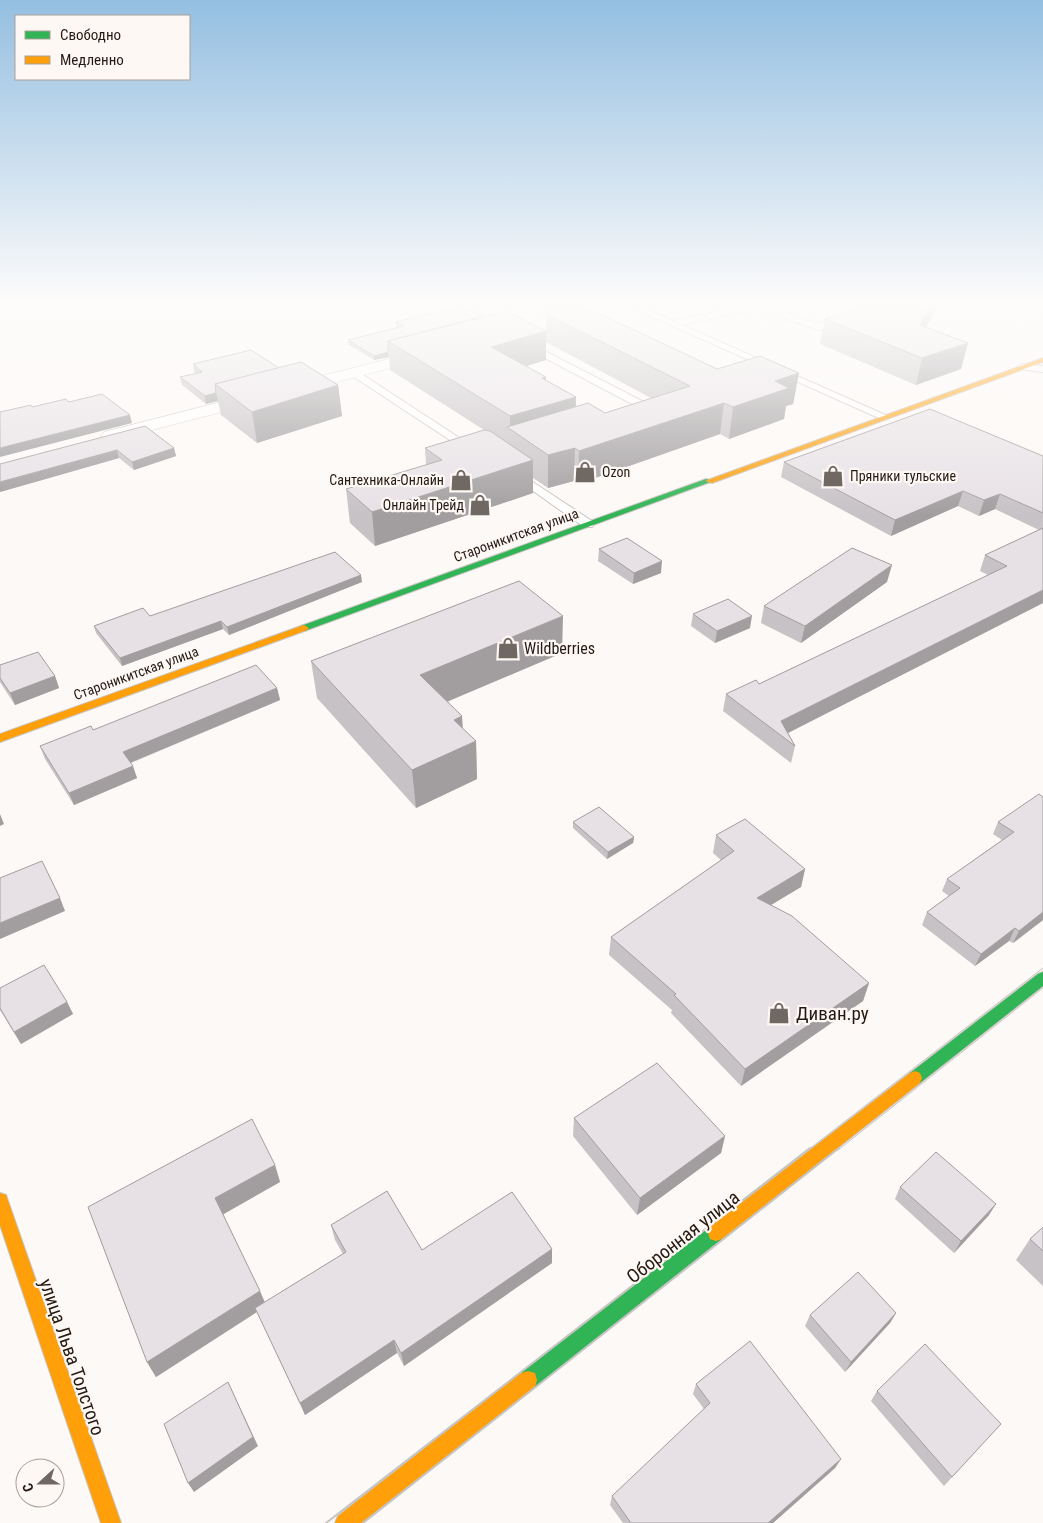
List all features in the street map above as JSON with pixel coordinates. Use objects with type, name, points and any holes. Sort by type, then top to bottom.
[{"type":"main road","name":"Староникитская улица","points":[[0,738],[1003,374]]},
{"type":"main road","name":"Оборонная улица","points":[[344,1523],[1043,978]]},
{"type":"main road","name":"улица Льва Толстого","points":[[0,1202],[111,1523]]},
{"type":"street","points":[[96,440],[350,374]]},
{"type":"street","points":[[918,405],[944,417]]},
{"type":"lane","points":[[356,374],[483,458]]},
{"type":"lane","points":[[584,374],[638,402],[641,410],[624,418]]},
{"type":"lane","points":[[787,374],[885,417]]},
{"type":"lane","points":[[508,468],[588,524]]},
{"type":"building","points":[[193,374],[255,374],[215,384],[216,393],[205,396],[180,377]]},
{"type":"building","points":[[254,374],[320,374],[338,385],[252,412],[215,384]]},
{"type":"building","points":[[442,374],[541,374],[546,377],[542,378],[576,397],[510,416]]},
{"type":"building","points":[[666,374],[796,374],[775,381],[789,388],[733,407],[724,403],[579,451],[575,448],[548,455],[507,427],[588,403],[605,413],[690,386]]},
{"type":"building","points":[[102,394],[130,415],[0,448],[0,412],[66,399],[69,402]]},
{"type":"building","points":[[930,409],[1043,456],[1043,513],[1000,494],[984,500],[963,491],[895,520],[784,462]]},
{"type":"building","points":[[145,426],[174,448],[132,462],[117,450],[0,482],[0,464]]},
{"type":"building","points":[[484,430],[490,431],[533,460],[372,512],[346,489],[442,460],[425,448]]},
{"type":"building","points":[[1043,528],[1043,590],[781,721],[795,746],[726,694],[756,680],[759,684],[1007,566],[985,555]]},
{"type":"building","points":[[627,538],[662,561],[634,573],[599,549]]},
{"type":"building","points":[[852,548],[892,565],[805,626],[764,606]]},
{"type":"building","points":[[335,552],[361,575],[227,627],[221,621],[120,658],[94,626],[143,608],[150,616]]},
{"type":"building","points":[[519,581],[563,616],[420,675],[462,716],[454,720],[476,741],[412,770],[311,661]]},
{"type":"building","points":[[728,599],[752,616],[717,631],[693,614]]},
{"type":"building","points":[[38,652],[55,676],[10,693],[0,678],[0,665]]},
{"type":"building","points":[[256,665],[277,688],[123,752],[133,766],[69,793],[40,746],[91,726],[93,730]]},
{"type":"building","points":[[1039,794],[1043,797],[1043,912],[1019,931],[1015,928],[981,954],[927,912],[960,888],[947,879],[1014,832],[998,822]]},
{"type":"building","points":[[599,807],[634,837],[608,852],[573,822]]},
{"type":"building","points":[[745,819],[805,869],[757,898],[792,916],[869,983],[745,1069],[674,995],[676,994],[611,937],[734,851],[716,835]]},
{"type":"building","points":[[42,861],[60,898],[0,923],[0,878]]},
{"type":"building","points":[[44,965],[67,1002],[14,1032],[0,1008],[0,988]]},
{"type":"building","points":[[657,1063],[725,1136],[640,1198],[574,1118]]},
{"type":"building","points":[[252,1119],[275,1165],[215,1198],[260,1291],[147,1362],[88,1207]]},
{"type":"building","points":[[936,1152],[996,1204],[961,1241],[900,1187]]},
{"type":"building","points":[[387,1191],[422,1250],[512,1192],[552,1249],[401,1353],[394,1340],[300,1403],[255,1308],[346,1252],[331,1225]]},
{"type":"building","points":[[1043,1227],[1043,1251],[1030,1239]]},
{"type":"building","points":[[858,1272],[896,1313],[851,1362],[810,1315]]},
{"type":"building","points":[[750,1341],[841,1459],[768,1523],[631,1523],[612,1496],[710,1403],[696,1384]]},
{"type":"building","points":[[925,1344],[1001,1424],[952,1477],[877,1391]]},
{"type":"building","points":[[228,1382],[253,1437],[188,1483],[164,1424]]},
{"type":"tram line","points":[[808,1150],[1043,968]]},
{"type":"tram line","points":[[838,1150],[1043,988]]},
{"type":"tram line","points":[[326,1523],[810,1148]]},
{"type":"tram line","points":[[363,1523],[839,1148]]},
{"type":"traffic: fast","points":[[304,628],[709,481]]},
{"type":"traffic: fast","points":[[915,1078],[1043,978]]},
{"type":"traffic: fast","points":[[528,1380],[716,1233]]},
{"type":"traffic: slow","points":[[709,481],[1004,374]]},
{"type":"traffic: slow","points":[[0,738],[304,628]]},
{"type":"traffic: slow","points":[[716,1233],[915,1078]]},
{"type":"traffic: slow","points":[[0,1201],[111,1523]]},
{"type":"traffic: slow","points":[[345,1523],[528,1380]]},
{"type":"place","name":"Ozon","points":[[585,472]]},
{"type":"place","name":"Пряники тульские","points":[[833,476]]},
{"type":"place","name":"Сантехника-Онлайн","points":[[461,480]]},
{"type":"place","name":"Онлайн Трейд","points":[[480,505]]},
{"type":"place","name":"Wildberries","points":[[508,648]]},
{"type":"place","name":"Диван.ру","points":[[779,1013]]}]
